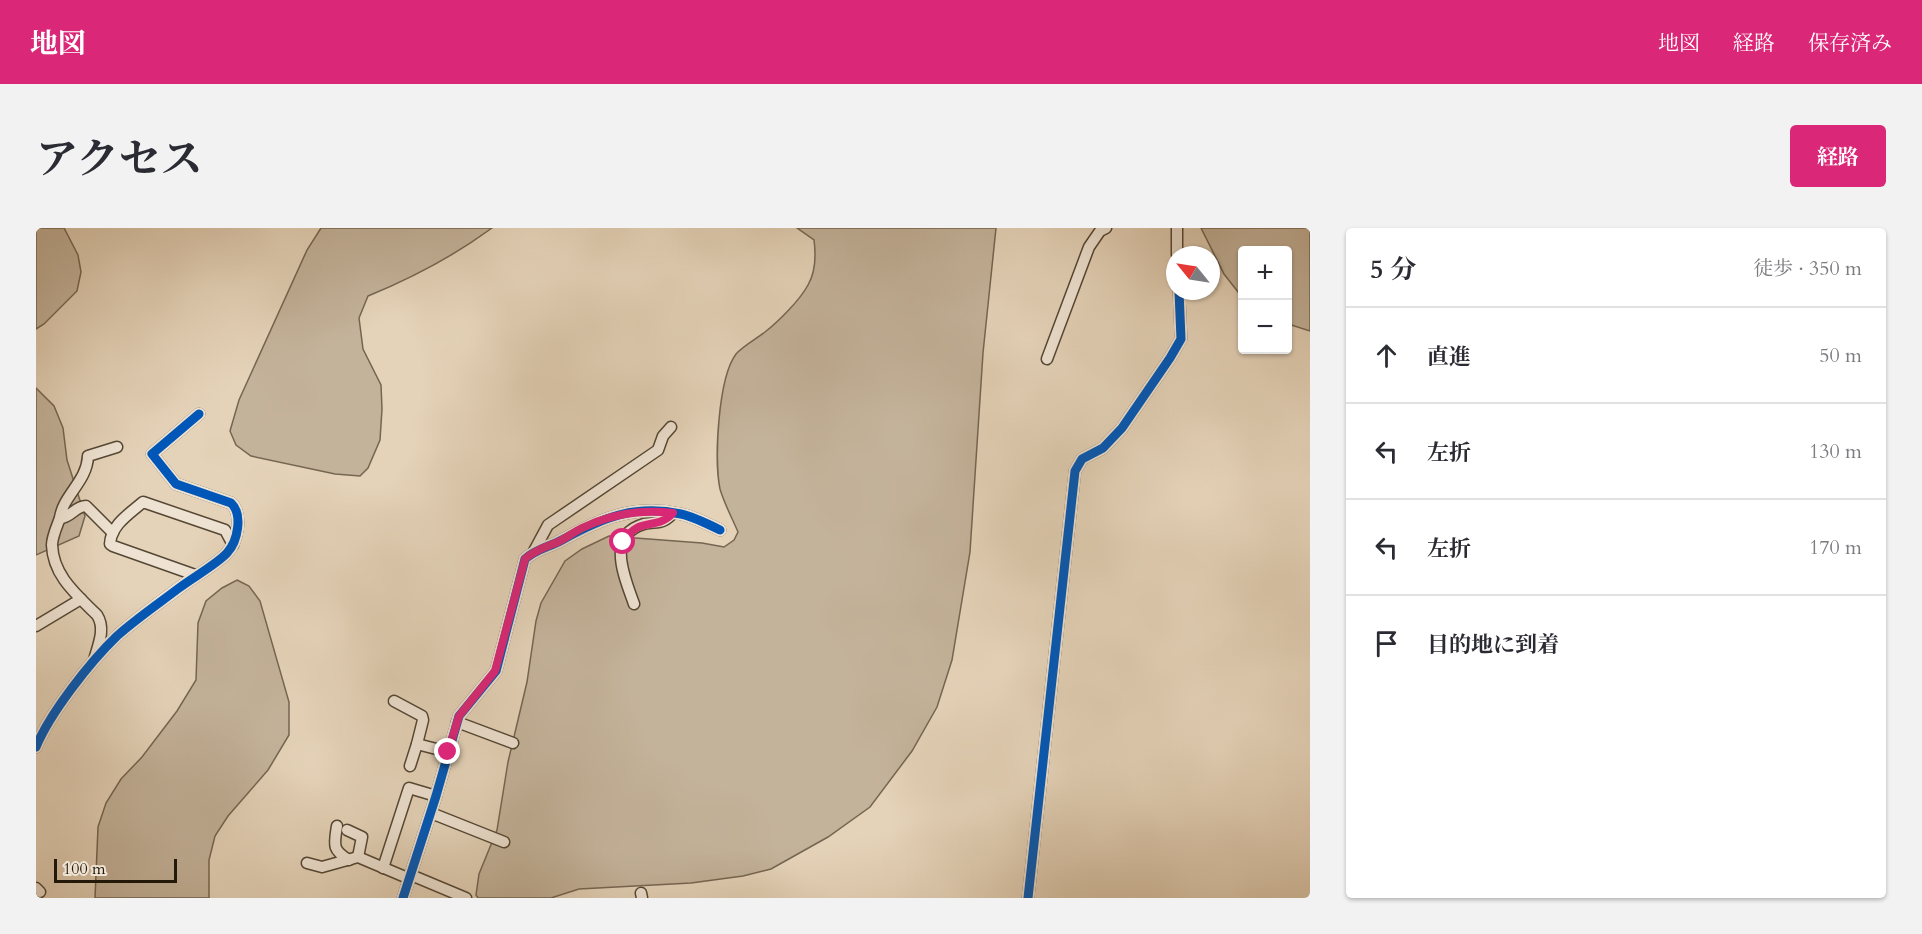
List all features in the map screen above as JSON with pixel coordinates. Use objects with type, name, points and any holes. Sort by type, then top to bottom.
[{"type":"street","points":[[1047,358],[1089,247],[1100,231],[1106,228]]},
{"type":"street","points":[[1177,228],[1177,246]]},
{"type":"street","points":[[1028,898],[1075,471],[1082,459],[1103,448],[1122,428],[1170,358],[1181,339],[1179,300]]},
{"type":"street","points":[[36,747],[56,710],[117,637],[227,553],[233,544],[238,515],[235,507],[231,503],[176,484],[152,454],[199,414]]},
{"type":"street","points":[[534,551],[548,525],[658,450],[663,436],[671,427]]},
{"type":"street","points":[[93,663],[102,630],[101,621],[63,580],[57,567],[52,545],[61,510],[84,474],[88,456],[117,447]]},
{"type":"street","points":[[195,576],[113,546],[110,544],[114,529],[143,502],[225,530],[233,544]]},
{"type":"street","points":[[60,518],[66,518],[80,506],[86,506],[112,533]]},
{"type":"street","points":[[403,898],[458,722],[468,704],[495,671],[525,559],[534,551],[582,528],[621,513],[649,511],[683,514],[720,530]]},
{"type":"street","points":[[634,604],[621,563],[620,553],[623,542],[633,529],[666,520],[673,513]]},
{"type":"street","points":[[36,626],[81,599]]},
{"type":"street","points":[[394,702],[422,716],[423,720],[411,766]]},
{"type":"street","points":[[458,722],[513,743]]},
{"type":"street","points":[[417,744],[448,752]]},
{"type":"street","points":[[383,868],[409,788],[436,796]]},
{"type":"street","points":[[431,813],[504,842]]},
{"type":"street","points":[[353,859],[362,837],[342,828],[335,848],[338,854],[466,898]]},
{"type":"street","points":[[307,863],[322,867],[353,859]]},
{"type":"shaded area","points":[[36,228],[64,228],[78,255],[81,272],[77,291],[36,329]]},
{"type":"shaded area","points":[[321,228],[492,228],[432,266],[368,296],[359,318],[363,349],[381,385],[382,409],[380,440],[368,468],[360,476],[335,474],[251,456],[236,445],[230,431],[239,400],[307,250]]},
{"type":"shaded area","points":[[797,228],[996,228],[983,353],[970,552],[952,660],[937,707],[912,751],[870,807],[828,837],[771,869],[743,876],[691,883],[579,889],[551,898],[478,898],[476,895],[479,874],[497,830],[508,762],[527,682],[536,621],[541,603],[565,561],[582,549],[609,536],[702,543],[724,547],[734,540],[738,532],[720,489],[718,476],[721,400],[725,381],[736,354],[783,316],[811,280],[815,263],[814,240]]},
{"type":"shaded area","points":[[1201,228],[1310,228],[1310,331],[1292,325],[1292,246],[1238,246],[1238,292],[1220,266],[1220,246],[1210,246]]},
{"type":"shaded area","points":[[36,388],[54,406],[63,428],[67,460],[85,516],[79,536],[36,555]]},
{"type":"shaded area","points":[[237,580],[249,586],[260,601],[289,702],[289,735],[268,770],[228,816],[215,836],[209,860],[209,898],[95,898],[98,827],[106,803],[121,779],[142,757],[177,711],[196,680],[198,623],[206,601]]},
{"type":"cycle path","points":[[1028,898],[1075,471],[1082,459],[1103,448],[1122,428],[1170,358],[1181,339],[1179,300]]},
{"type":"cycle path","points":[[36,747],[61,704],[106,647],[139,618],[223,557],[234,542],[238,520],[231,503],[176,484],[152,454],[199,414]]},
{"type":"cycle path","points":[[403,898],[459,716],[496,671],[525,559],[538,550],[591,525],[633,512],[664,511],[681,514],[720,530]]},
{"type":"route","points":[[448,752],[459,716],[495,671],[525,559],[534,551],[582,528],[621,513],[649,511],[673,513],[666,520],[633,529],[623,542]]}]
